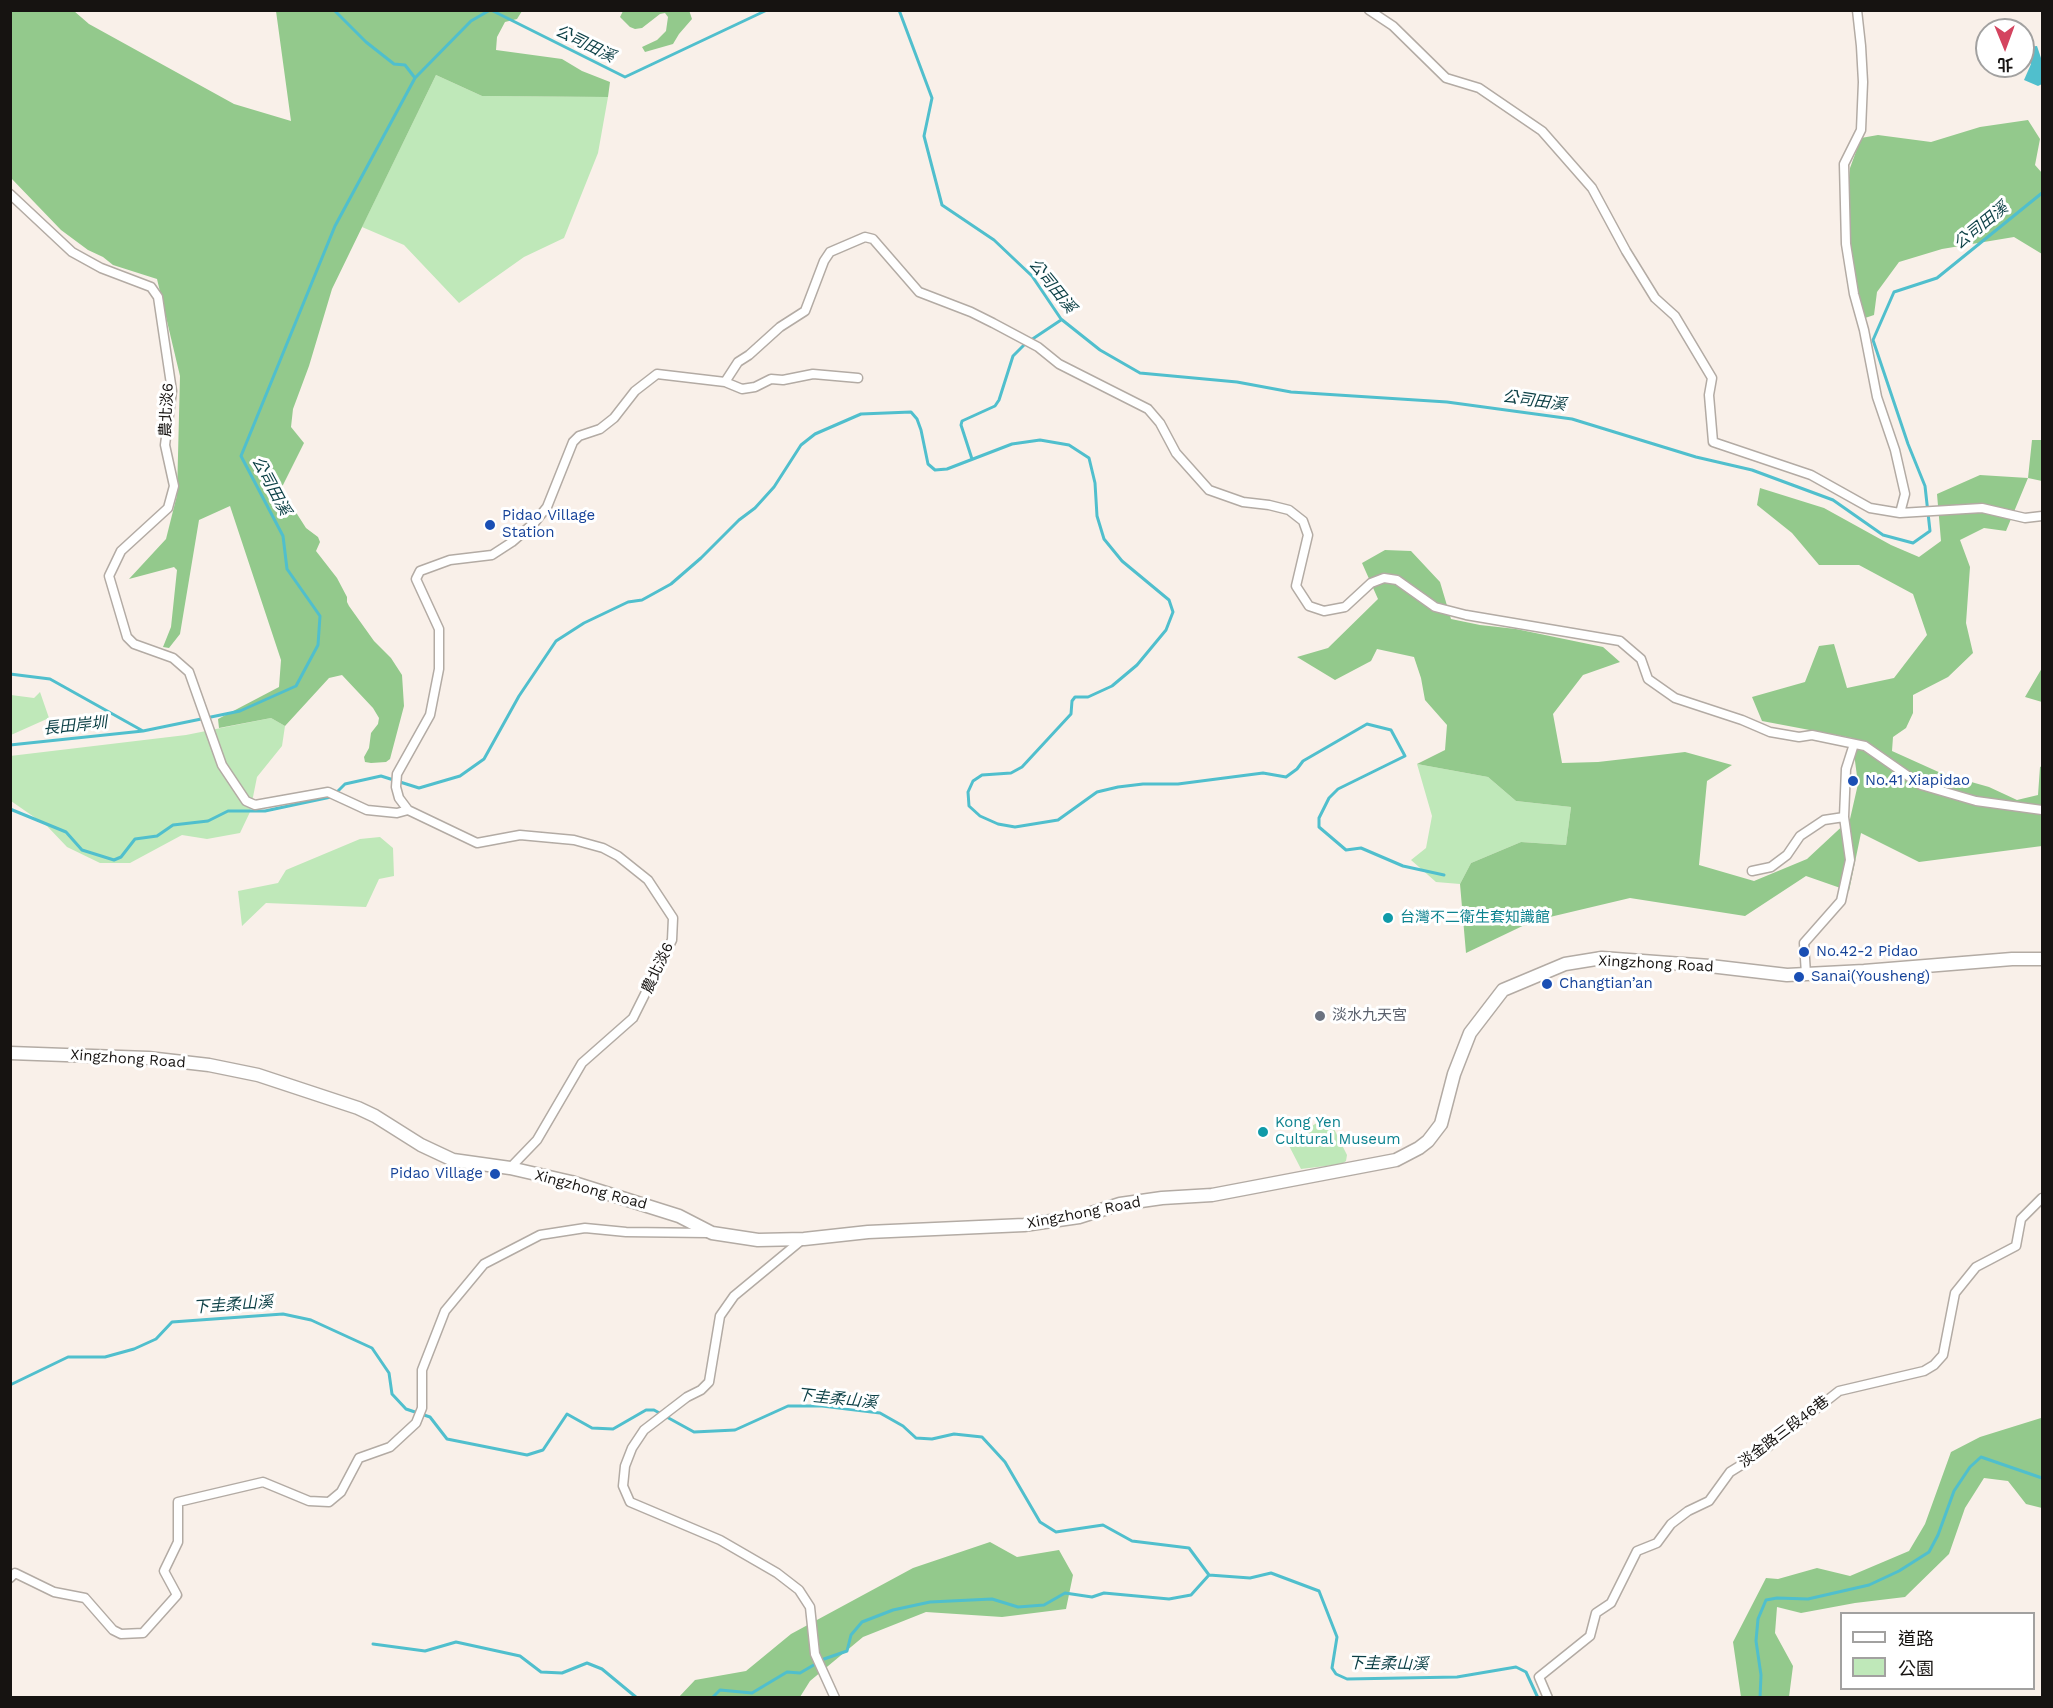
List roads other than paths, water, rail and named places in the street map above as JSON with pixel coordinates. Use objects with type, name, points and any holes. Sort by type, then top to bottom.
[{"type":"street","points":[[1369,10],[1393,26],[1446,78],[1479,88],[1542,130],[1592,188],[1626,251],[1655,298],[1675,316],[1712,378],[1709,395],[1713,442],[1811,476],[1870,508],[1900,513],[1982,508],[2025,518],[2043,516]]},
{"type":"street","points":[[1857,10],[1862,46],[1861,130],[1844,164],[1846,244],[1854,294],[1864,330],[1877,397],[1895,450],[1905,494],[1900,513]]},
{"type":"street","name":"農北淡6","points":[[10,194],[72,252],[101,268],[151,286],[158,297],[171,392],[165,445],[174,486],[168,508],[121,551],[109,576],[127,637],[134,645],[173,658],[189,672],[222,765],[246,801],[255,805],[328,792],[367,810],[397,813],[408,810],[477,843],[519,835],[574,840],[603,848],[618,856],[648,879],[673,918],[672,940],[633,1018],[582,1063],[537,1140],[510,1168]]},
{"type":"street","points":[[725,382],[738,362],[749,356],[780,327],[805,311],[824,261],[830,252],[865,237],[873,239],[919,292],[993,323],[1038,347],[1059,364],[1148,409],[1160,423],[1176,453],[1209,490],[1243,502],[1289,510],[1303,522],[1308,535],[1296,586],[1309,606],[1324,611],[1345,607],[1371,583],[1384,578],[1397,580],[1435,607],[1466,615],[1620,640],[1641,659],[1648,679],[1675,698],[1742,720],[1770,732],[1799,736],[1812,735],[1873,750],[1885,761],[1921,785],[1976,801],[2043,810]]},
{"type":"street","points":[[408,810],[399,798],[396,787],[397,774],[430,715],[440,669],[439,629],[416,579],[420,571],[450,560],[492,555],[512,543],[535,522],[547,507],[573,442],[579,436],[600,429],[614,418],[635,391],[657,374],[725,382],[742,389],[755,387],[771,379],[783,380],[813,374],[858,378]]},
{"type":"street","points":[[1806,974],[1804,943],[1841,901],[1850,860],[1844,817],[1846,769],[1854,744]]},
{"type":"street","points":[[1752,871],[1771,867],[1787,855],[1800,836],[1824,820],[1844,817]]},
{"type":"street","name":"Xingzhong Road","points":[[10,1053],[148,1058],[209,1065],[258,1075],[358,1108],[421,1145],[453,1160],[510,1168],[571,1182],[679,1216],[712,1233],[758,1240],[804,1239],[868,1232],[1024,1225],[1079,1217],[1120,1204],[1162,1198],[1212,1195],[1396,1160],[1428,1141],[1441,1124],[1454,1074],[1470,1034],[1503,990],[1565,964],[1602,958],[1710,966],[1788,975],[2012,959],[2043,959]]},
{"type":"street","name":"淡金路三段46巷","points":[[1548,1698],[1539,1677],[1590,1636],[1596,1613],[1611,1603],[1637,1551],[1657,1543],[1671,1524],[1688,1511],[1709,1501],[1730,1472],[1759,1454],[1839,1390],[1923,1371],[1934,1365],[1943,1355],[1955,1293],[1976,1267],[2016,1246],[2021,1219],[2043,1198]]},
{"type":"street","points":[[10,1578],[15,1573],[54,1593],[85,1598],[113,1630],[121,1635],[143,1633],[177,1595],[164,1571],[178,1542],[178,1503],[263,1482],[309,1501],[329,1502],[341,1492],[359,1458],[390,1447],[416,1423],[422,1408],[422,1370],[445,1311],[484,1264],[540,1235],[585,1228],[626,1232],[712,1233]]},
{"type":"street","points":[[804,1239],[729,1302],[720,1316],[709,1382],[644,1430],[632,1448],[625,1466],[623,1486],[630,1502],[720,1540],[777,1573],[799,1590],[810,1607],[815,1654],[835,1698]]},
{"type":"water","points":[[2035,46],[2037,46],[2042,61],[2042,84],[2038,86],[2024,80],[2025,78],[2035,78]]},
{"type":"waterway","points":[[334,10],[366,42],[394,64],[405,65],[415,78]]},
{"type":"waterway","name":"公司田溪","points":[[10,674],[50,679],[143,731],[240,711],[296,686],[318,645],[320,616],[287,569],[283,536],[241,456],[335,226],[415,78],[471,21],[490,10]]},
{"type":"waterway","name":"公司田溪","points":[[491,10],[625,77],[767,10]]},
{"type":"waterway","name":"公司田溪","points":[[899,10],[932,98],[924,136],[942,205],[994,240],[1032,276],[1061,319],[1100,350],[1140,373],[1237,382],[1291,392],[1447,402],[1572,419],[1696,457],[1752,470],[1833,500],[1883,535],[1913,543],[1930,531],[1925,486],[1908,444],[1873,340],[1894,292],[1937,278],[2042,193]]},
{"type":"waterway","points":[[972,459],[961,425],[962,421],[995,406],[1013,356],[1025,344],[1061,320]]},
{"type":"waterway","points":[[336,793],[345,784],[381,776],[419,788],[460,776],[484,759],[519,696],[556,641],[584,623],[628,602],[642,600],[671,584],[739,520],[755,508],[774,487],[801,445],[815,434],[861,414],[911,412],[917,419],[921,430],[928,464],[935,470],[947,469],[1012,444],[1040,440],[1069,445],[1089,458],[1095,483],[1097,516],[1104,539],[1122,561],[1169,600],[1173,612],[1166,630],[1137,665],[1112,686],[1088,697],[1075,697],[1072,701],[1071,714],[1022,767],[1011,773],[982,775],[973,781],[968,792],[969,806],[980,816],[998,824],[1015,827],[1058,820],[1097,792],[1118,787],[1178,784],[1263,773],[1286,777],[1303,761],[1367,724],[1391,730],[1405,756],[1338,789],[1329,798],[1319,818],[1319,827],[1346,850],[1361,848],[1403,866],[1444,875]]},
{"type":"waterway","name":"長田岸圳","points":[[10,745],[143,731]]},
{"type":"waterway","points":[[10,809],[66,832],[82,850],[114,860],[121,857],[135,839],[157,836],[173,825],[208,821],[228,811],[265,811],[331,797]]},
{"type":"waterway","name":"下圭柔山溪","points":[[10,1385],[68,1357],[105,1357],[134,1349],[156,1339],[172,1322],[283,1314],[311,1320],[372,1348],[389,1373],[392,1394],[406,1409],[430,1417],[447,1439],[527,1455],[543,1450],[567,1414],[592,1428],[613,1429],[646,1410],[654,1410],[694,1432],[735,1430],[788,1406],[822,1406],[880,1413],[903,1426],[916,1438],[932,1439],[954,1434],[982,1437],[1005,1462],[1040,1522],[1056,1532],[1103,1525],[1132,1541],[1189,1548],[1209,1575],[1250,1578],[1271,1573],[1319,1591],[1337,1637],[1332,1668],[1336,1674],[1347,1679],[1457,1677],[1516,1667],[1526,1672],[1538,1698]]},
{"type":"waterway","name":"下圭柔山溪","points":[[1760,1698],[1761,1675],[1756,1641],[1758,1619],[1766,1600],[1808,1599],[1869,1585],[1899,1571],[1929,1552],[1938,1535],[1954,1491],[1970,1467],[1981,1457],[2042,1478]]},
{"type":"waterway","points":[[712,1698],[720,1690],[752,1693],[787,1672],[800,1673],[824,1659],[847,1651],[851,1635],[862,1622],[893,1610],[930,1602],[992,1599],[1018,1607],[1044,1605],[1065,1593],[1092,1597],[1104,1593],[1169,1599],[1191,1595],[1209,1575]]},
{"type":"waterway","points":[[373,1644],[425,1651],[456,1642],[520,1656],[541,1672],[562,1673],[587,1663],[602,1669],[637,1698]]},
{"type":"place","name":"Pidao Village Station","points":[[490,525]]},
{"type":"place","name":"No.41 Xiapidao","points":[[1853,781]]},
{"type":"place","name":"台灣不二衛生套知識館","points":[[1388,918]]},
{"type":"place","name":"No.42-2 Pidao","points":[[1804,952]]},
{"type":"place","name":"Sanai(Yousheng)","points":[[1799,977]]},
{"type":"place","name":"Changtian’an","points":[[1547,984]]},
{"type":"place","name":"淡水九天宮","points":[[1320,1016]]},
{"type":"place","name":"Kong Yen Cultural Museum","points":[[1263,1132]]},
{"type":"place","name":"Pidao Village","points":[[495,1174]]}]
